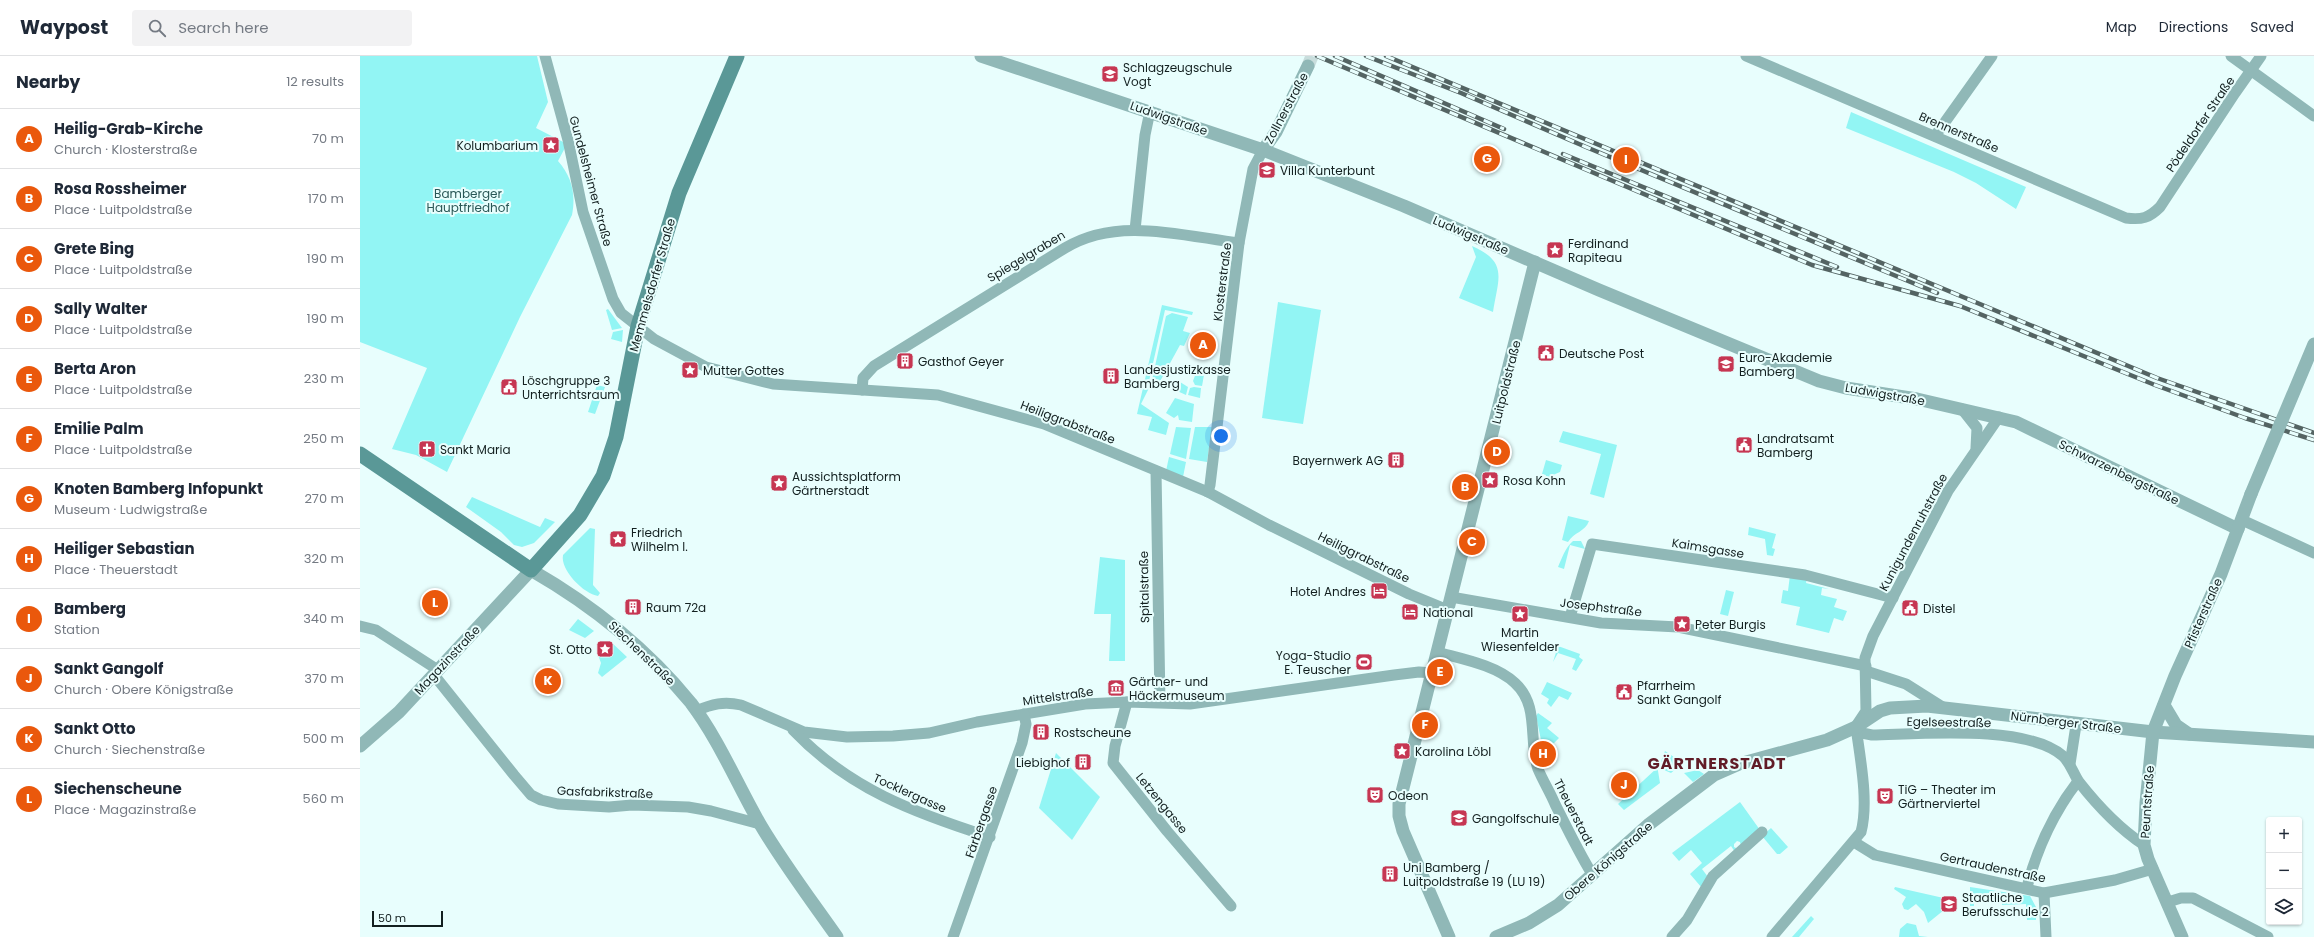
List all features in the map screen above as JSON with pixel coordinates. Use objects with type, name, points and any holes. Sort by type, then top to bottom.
[{"type":"main road","name":"Memmelsdorfer Straße","points":[[531,570],[580,515],[601,480],[616,437],[638,326],[689,167],[737,56]]},
{"type":"main road","name":"Siechenstraße","points":[[360,454],[531,570]]},
{"type":"street","name":"Gundelsheimer Straße","points":[[545,56],[568,140],[584,212],[598,257],[616,304],[621,313],[638,326]]},
{"type":"street","name":"Ludwigstraße","points":[[981,56],[1150,111],[1263,150],[1404,206],[1819,381],[1999,417]]},
{"type":"street","name":"Brennerstraße","points":[[1746,56],[2126,218],[2143,219],[2151,216],[2160,207]]},
{"type":"street","points":[[1935,136],[1992,56]]},
{"type":"street","points":[[2231,56],[2314,116]]},
{"type":"street","name":"Pödeldorfer Straße","points":[[2160,207],[2261,56]]},
{"type":"street","name":"Zollnerstraße","points":[[1263,150],[1276,132],[1308,66]]},
{"type":"street","points":[[1135,230],[1144,141],[1150,111]]},
{"type":"street","name":"Klosterstraße","points":[[1208,492],[1213,462],[1239,243],[1253,168],[1263,150]]},
{"type":"street","name":"Spiegelgraben","points":[[862,390],[863,378],[874,366],[1072,243],[1104,233],[1135,230],[1239,243]]},
{"type":"street","name":"Luitpoldstraße","points":[[1449,937],[1403,831],[1398,812],[1401,794],[1535,262]]},
{"type":"street","name":"Heiliggrabstraße","points":[[638,326],[654,339],[700,364],[719,371],[773,384],[938,395],[1007,413],[1071,434],[1208,492],[1269,525],[1409,594],[1449,604]]},
{"type":"street","name":"Pfisterstraße","points":[[2153,732],[2221,574],[2251,494],[2314,344]]},
{"type":"street","points":[[1962,409],[1977,428],[1976,448]]},
{"type":"street","name":"Kunigundenruhstraße","points":[[1856,727],[1866,711],[1866,668],[1868,650],[1948,491],[1976,448],[1999,417]]},
{"type":"street","name":"Schwarzenbergstraße","points":[[1999,417],[2026,426],[2240,525],[2314,553]]},
{"type":"street","name":"Spitalstraße","points":[[1156,471],[1160,702]]},
{"type":"street","name":"Kaimsgasse","points":[[1570,617],[1592,544],[1805,575],[1893,598]]},
{"type":"street","name":"Magazinstraße","points":[[360,746],[399,712],[531,570]]},
{"type":"street","name":"Siechenstraße","points":[[531,570],[580,600],[623,633],[654,663],[696,711],[714,739],[760,824],[837,937]]},
{"type":"street","name":"Josephstraße","points":[[1449,604],[1570,617],[1614,624],[1678,627],[1866,668]]},
{"type":"street","name":"Gasfabrikstraße","points":[[360,626],[376,630],[436,672],[531,795],[541,800],[558,804],[609,807],[632,805],[688,807],[711,811],[760,824]]},
{"type":"street","name":"Theuerstadt","points":[[1437,652],[1506,676],[1522,691],[1530,707],[1534,750],[1538,769],[1592,874]]},
{"type":"street","name":"Nürnberger Straße","points":[[1866,668],[1906,684],[1944,708]]},
{"type":"street","name":"Mittelstraße","points":[[696,711],[712,705],[731,702],[741,705],[791,728],[804,732],[837,736],[912,735],[1084,704],[1127,702],[1202,702],[1400,674],[1432,673]]},
{"type":"street","name":"Letzengasse","points":[[1127,702],[1115,746],[1113,763],[1167,831],[1231,906]]},
{"type":"street","points":[[2164,705],[2176,725],[2189,734]]},
{"type":"street","name":"Nürnberger Straße","points":[[1856,727],[1880,711],[1890,708],[1927,706],[2076,725],[2153,732],[2314,742]]},
{"type":"street","name":"Färbergasse","points":[[953,937],[1022,743],[1026,724],[1024,714]]},
{"type":"street","points":[[2070,764],[2076,725]]},
{"type":"street","points":[[1772,937],[1854,842],[1860,832],[1863,822],[1861,767],[1856,727]]},
{"type":"street","name":"Egelseestraße","points":[[1856,727],[1862,733],[1872,735],[1955,734],[2011,737],[2049,747],[2070,764],[2078,781],[2129,835],[2144,845]]},
{"type":"street","name":"Obere Königstraße","points":[[1496,937],[1545,914],[1571,895],[1592,874],[1648,825],[1714,775],[1739,764],[1827,740],[1856,727]]},
{"type":"street","name":"Tocklergasse","points":[[791,728],[821,758],[869,790],[912,810],[990,836]]},
{"type":"street","name":"Peuntstraße","points":[[2153,732],[2146,803],[2144,845],[2153,870],[2182,937]]},
{"type":"street","points":[[2027,887],[2032,868],[2056,816],[2078,781]]},
{"type":"street","points":[[1672,937],[1687,920],[1712,876],[1762,832]]},
{"type":"street","name":"Gertraudenstraße","points":[[1854,842],[1875,855],[2027,887],[2044,893],[2115,880],[2153,870]]},
{"type":"street","points":[[2044,893],[2046,937]]},
{"type":"street","points":[[2168,902],[2181,898],[2193,898],[2268,937]]},
{"type":"green space","name":"Bamberger Hauptfriedhof","points":[[360,56],[537,56],[548,102],[536,128],[567,144],[558,161],[567,173],[572,186],[572,215],[520,317],[447,472],[416,455],[392,449],[427,368],[360,342]]},
{"type":"green space","points":[[1851,112],[2026,187],[2016,209],[1976,183],[1954,172],[1846,128]]},
{"type":"green space","points":[[1472,246],[1492,258],[1496,265],[1498,281],[1493,312],[1459,298],[1476,257]]},
{"type":"green space","points":[[1278,302],[1321,310],[1303,424],[1262,418]]},
{"type":"green space","points":[[1162,305],[1193,312],[1192,315],[1165,310],[1149,381],[1151,384],[1141,404],[1169,423],[1166,435],[1148,430],[1152,417],[1137,414]]},
{"type":"green space","points":[[608,309],[622,328],[612,330],[606,310]]},
{"type":"green space","points":[[1172,313],[1188,317],[1183,331],[1190,333],[1184,346],[1180,345],[1158,385],[1152,380],[1166,316]]},
{"type":"green space","points":[[623,330],[622,342],[611,339],[613,332]]},
{"type":"green space","points":[[1196,373],[1204,375],[1202,386],[1195,385],[1193,381]]},
{"type":"green space","points":[[1180,382],[1188,387],[1186,395],[1175,390]]},
{"type":"green space","points":[[597,385],[605,387],[595,414],[588,412]]},
{"type":"green space","points":[[1190,388],[1201,388],[1200,398],[1188,395]]},
{"type":"green space","points":[[1175,398],[1194,404],[1192,422],[1179,420],[1178,415],[1174,418],[1166,413]]},
{"type":"green space","points":[[1176,427],[1191,428],[1186,459],[1170,454]]},
{"type":"green space","points":[[1195,427],[1212,427],[1207,462],[1189,459]]},
{"type":"green space","points":[[1563,431],[1617,445],[1604,498],[1590,494],[1601,454],[1559,442]]},
{"type":"green space","points":[[1169,457],[1186,462],[1183,477],[1166,471]]},
{"type":"green space","points":[[1546,460],[1562,465],[1560,472],[1553,475],[1548,484],[1544,483],[1546,475],[1542,474]]},
{"type":"green space","points":[[472,497],[540,527],[545,518],[555,522],[534,543],[522,547],[514,545],[501,532],[466,507]]},
{"type":"green space","points":[[1568,516],[1589,521],[1585,528],[1573,536],[1568,542],[1562,540]]},
{"type":"green space","points":[[1749,527],[1776,534],[1772,548],[1775,549],[1773,556],[1767,555],[1765,539],[1748,535]]},
{"type":"green space","points":[[590,528],[595,529],[593,585],[600,593],[598,596],[586,591],[574,580],[569,574],[563,561],[563,555]]},
{"type":"green space","points":[[1573,541],[1581,541],[1585,549],[1570,545],[1564,569],[1558,567],[1566,550]]},
{"type":"green space","points":[[1100,557],[1125,560],[1125,661],[1109,661],[1111,614],[1094,614]]},
{"type":"green space","points":[[1790,575],[1807,578],[1806,583],[1829,589],[1822,588],[1821,595],[1837,599],[1834,607],[1847,611],[1843,621],[1834,618],[1829,633],[1796,625],[1800,607],[1781,603],[1783,590],[1788,591]]},
{"type":"green space","points":[[1726,590],[1734,592],[1728,616],[1720,614]]},
{"type":"green space","points":[[578,619],[594,631],[585,638],[569,630]]},
{"type":"green space","points":[[611,642],[627,657],[602,677],[598,673],[601,663],[597,652]]},
{"type":"green space","points":[[1558,646],[1580,654],[1579,657],[1583,660],[1576,671],[1572,669],[1576,659],[1558,653],[1553,662]]},
{"type":"green space","points":[[1547,682],[1572,693],[1568,700],[1559,696],[1551,707],[1547,703],[1549,699],[1541,694]]},
{"type":"green space","points":[[1538,713],[1552,723],[1547,728],[1559,738],[1546,751],[1548,757],[1545,759],[1536,716]]},
{"type":"green space","points":[[1665,751],[1683,763],[1671,773],[1664,770],[1660,764]]},
{"type":"green space","points":[[1056,753],[1100,797],[1072,840],[1039,808]]},
{"type":"green space","points":[[1657,765],[1660,783],[1624,810],[1618,804],[1657,768]]},
{"type":"green space","points":[[1698,770],[1704,774],[1693,782],[1684,773]]},
{"type":"green space","points":[[1740,802],[1760,830],[1741,846],[1740,842],[1737,841],[1734,844],[1734,847],[1738,849],[1735,852],[1731,846],[1702,869],[1708,877],[1702,888],[1690,874],[1702,863],[1691,850],[1679,861],[1672,853]]},
{"type":"green space","points":[[1771,828],[1788,847],[1780,854],[1777,854],[1762,836]]},
{"type":"green space","points":[[1895,887],[1948,899],[1944,910],[1928,923],[1924,912],[1916,904],[1908,910],[1904,909],[1902,904],[1906,897],[1894,889]]},
{"type":"green space","points":[[1970,887],[2030,896],[2036,907],[2036,920],[2027,920],[2026,904],[2002,905],[2002,901],[1988,901],[1988,896],[1974,897],[1974,906],[1970,906]]},
{"type":"green space","points":[[1811,916],[1814,919],[1799,937],[1792,937]]},
{"type":"green space","points":[[1907,923],[1916,925],[1919,936],[1928,937],[1899,937],[1900,929]]},
{"type":"tunnel","points":[[1308,66],[1312,56]]},
{"type":"railway","points":[[1317,56],[1812,265],[1960,306],[2155,385],[2245,418],[2314,440]]},
{"type":"railway","points":[[1335,56],[1504,129]]},
{"type":"railway","points":[[1366,56],[1461,93],[1586,147],[1937,293]]},
{"type":"railway","points":[[1386,56],[2157,378],[2314,433]]},
{"type":"railway","points":[[1563,154],[1837,267]]},
{"type":"place","name":"Schlagzeugschule Vogt","points":[[1110,74]]},
{"type":"place","name":"Kolumbarium","points":[[551,145]]},
{"type":"place","name":"Knoten Bamberg Infopunkt","points":[[1487,159]]},
{"type":"place","name":"Bamberg","points":[[1626,160]]},
{"type":"place","name":"Villa Kunterbunt","points":[[1267,170]]},
{"type":"place","name":"Ferdinand Rapiteau","points":[[1555,250]]},
{"type":"place","name":"Heilig-Grab-Kirche","points":[[1203,345]]},
{"type":"place","name":"Deutsche Post","points":[[1546,353]]},
{"type":"place","name":"Gasthof Geyer","points":[[905,361]]},
{"type":"place","name":"Euro-Akademie Bamberg","points":[[1726,364]]},
{"type":"place","name":"Mutter Gottes","points":[[690,370]]},
{"type":"place","name":"Landesjustizkasse Bamberg","points":[[1111,376]]},
{"type":"place","name":"Löschgruppe 3 Unterrichtsraum","points":[[509,387]]},
{"type":"place","name":"Landratsamt Bamberg","points":[[1744,445]]},
{"type":"place","name":"Sankt Maria","points":[[427,449]]},
{"type":"place","name":"Sally Walter","points":[[1497,452]]},
{"type":"place","name":"Bayernwerk AG","points":[[1396,460]]},
{"type":"place","name":"Rosa Kohn","points":[[1490,480]]},
{"type":"place","name":"Aussichtsplatform Gärtnerstadt","points":[[779,483]]},
{"type":"place","name":"Rosa Rossheimer","points":[[1465,487]]},
{"type":"place","name":"Friedrich Wilhelm I.","points":[[618,539]]},
{"type":"place","name":"Grete Bing","points":[[1472,542]]},
{"type":"place","name":"Hotel Andres","points":[[1379,591]]},
{"type":"place","name":"Siechenscheune","points":[[435,603]]},
{"type":"place","name":"Raum 72a","points":[[633,607]]},
{"type":"place","name":"Distel","points":[[1910,608]]},
{"type":"place","name":"National","points":[[1410,612]]},
{"type":"place","name":"Martin Wiesenfelder","points":[[1520,614]]},
{"type":"place","name":"Peter Burgis","points":[[1682,624]]},
{"type":"place","name":"St. Otto","points":[[605,649]]},
{"type":"place","name":"Yoga-Studio E. Teuscher","points":[[1364,662]]},
{"type":"place","name":"Berta Aron","points":[[1440,672]]},
{"type":"place","name":"Sankt Otto","points":[[548,681]]},
{"type":"place","name":"Gärtner- und Häckermuseum","points":[[1116,688]]},
{"type":"place","name":"Pfarrheim Sankt Gangolf","points":[[1624,692]]},
{"type":"place","name":"Emilie Palm","points":[[1425,725]]},
{"type":"place","name":"Rostscheune","points":[[1041,732]]},
{"type":"place","name":"Karolina Löbl","points":[[1402,751]]},
{"type":"place","name":"Heiliger Sebastian","points":[[1543,754]]},
{"type":"place","name":"Liebighof","points":[[1083,762]]},
{"type":"place","name":"Sankt Gangolf","points":[[1624,785]]},
{"type":"place","name":"Odeon","points":[[1375,795]]},
{"type":"place","name":"TiG – Theater im Gärtnerviertel","points":[[1885,796]]},
{"type":"place","name":"Gangolfschule","points":[[1459,818]]},
{"type":"place","name":"Uni Bamberg / Luitpoldstraße 19 (LU 19)","points":[[1390,874]]},
{"type":"place","name":"Staatliche Berufsschule 2","points":[[1949,904]]},
{"type":"district","name":"GÄRTNERSTADT","points":[[1717,763]]}]
